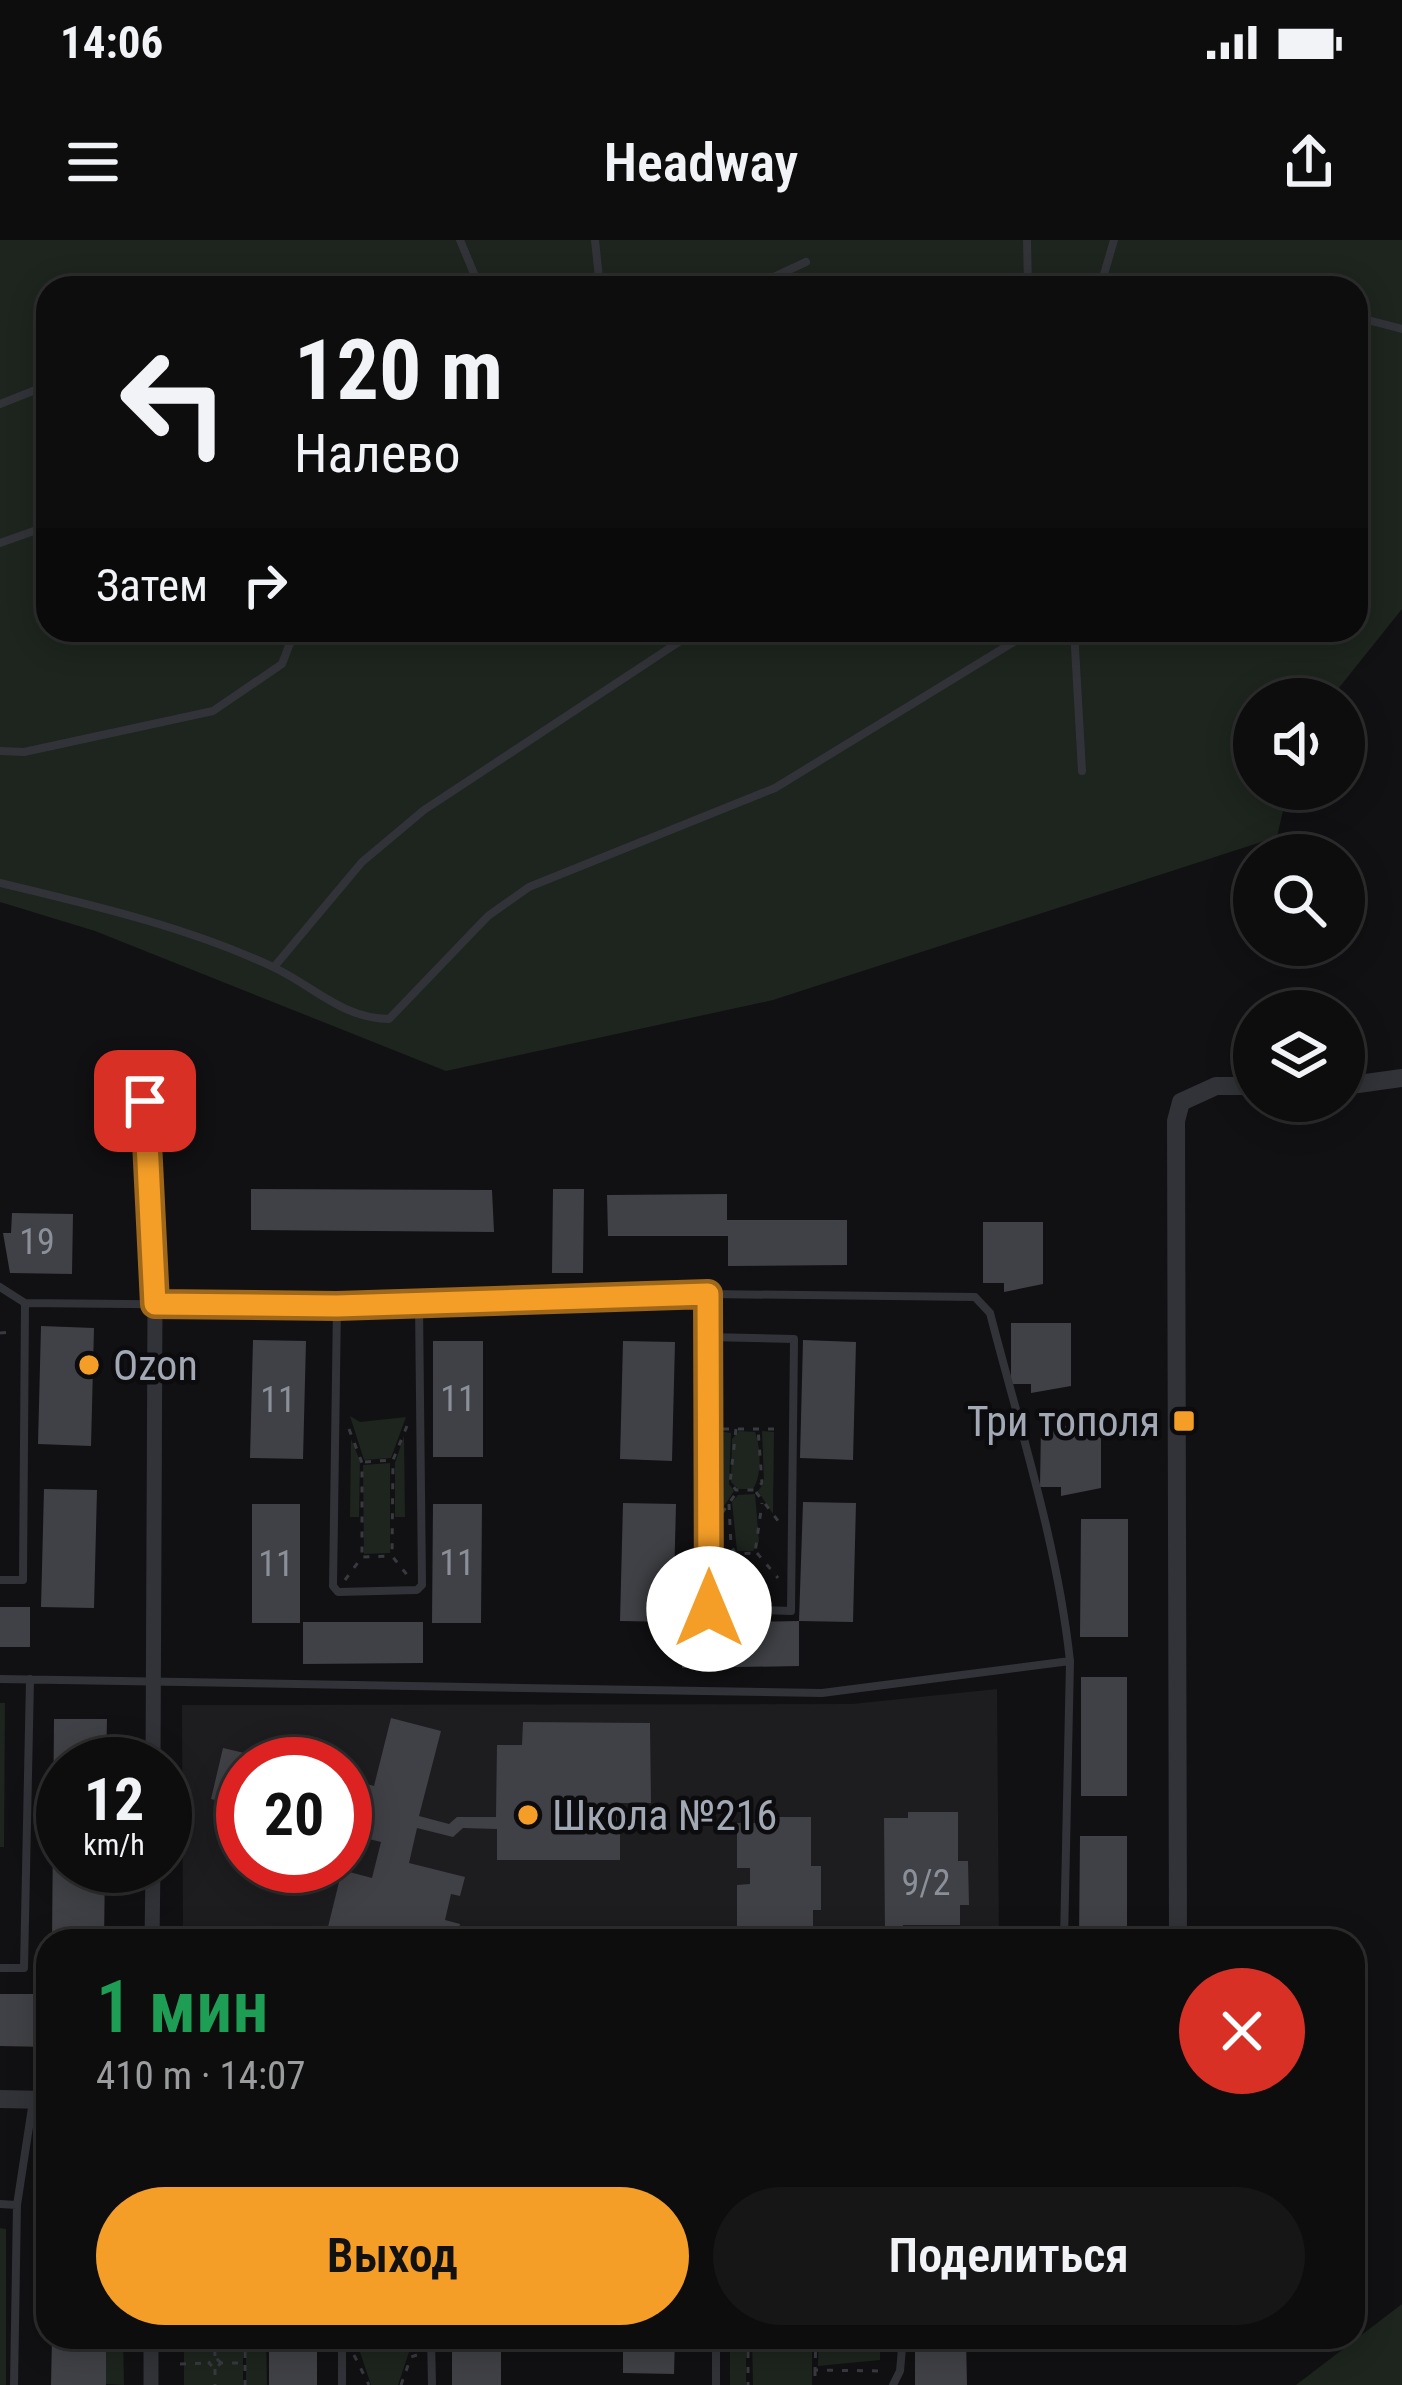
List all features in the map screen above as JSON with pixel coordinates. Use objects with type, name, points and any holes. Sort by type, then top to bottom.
[{"type":"street","points":[[1365,1083],[1402,1078]]},
{"type":"street","points":[[1178,1929],[1177,1121],[1181,1102],[1216,1086],[1233,1086]]},
{"type":"street","points":[[145,1101],[155,1304],[153,1737]]},
{"type":"street","points":[[152,1893],[152,1929]]},
{"type":"street","points":[[0,2099],[36,2100]]},
{"type":"street","points":[[151,2349],[151,2385]]},
{"type":"lane","points":[[460,240],[476,276]]},
{"type":"lane","points":[[595,240],[599,276]]},
{"type":"lane","points":[[1027,240],[1028,276]]},
{"type":"lane","points":[[1104,276],[1114,240]]},
{"type":"lane","points":[[776,276],[806,262]]},
{"type":"lane","points":[[1368,320],[1402,329]]},
{"type":"lane","points":[[0,404],[36,390]]},
{"type":"lane","points":[[0,543],[36,530]]},
{"type":"lane","points":[[0,752],[24,752],[213,711],[282,664],[290,642]]},
{"type":"lane","points":[[274,968],[362,862],[424,810],[679,642]]},
{"type":"lane","points":[[0,883],[120,912],[274,968],[358,1018],[389,1019],[488,916],[529,887],[775,788],[1013,642]]},
{"type":"lane","points":[[1075,642],[1082,771]]},
{"type":"lane","points":[[0,1287],[25,1303],[337,1306],[708,1294],[975,1298],[990,1313],[1045,1510],[1070,1661],[1064,1929]]},
{"type":"lane","points":[[708,1294],[708,1337],[708,1429],[709,1609],[791,1611],[794,1339],[708,1337]]},
{"type":"lane","points":[[0,1580],[23,1580],[25,1303]]},
{"type":"lane","points":[[337,1306],[336,1592],[419,1589],[419,1304]]},
{"type":"lane","points":[[0,1679],[822,1693],[1070,1661]]},
{"type":"lane","points":[[0,1968],[24,1968],[30,1679]]},
{"type":"lane","points":[[14,2385],[17,2205],[36,2122]]},
{"type":"lane","points":[[0,2204],[17,2205]]},
{"type":"lane","points":[[342,2349],[342,2385]]},
{"type":"lane","points":[[432,2349],[432,2385]]},
{"type":"lane","points":[[716,2349],[716,2385]]},
{"type":"lane","points":[[893,2385],[900,2372],[902,2349]]},
{"type":"path","points":[[335,1401],[362,1462],[362,1557],[336,1592]]},
{"type":"path","points":[[419,1589],[392,1556],[393,1460],[404,1429],[421,1412]]},
{"type":"path","points":[[708,1429],[793,1429]]},
{"type":"path","points":[[736,1429],[730,1483],[738,1490],[755,1490],[762,1483],[758,1429]]},
{"type":"path","points":[[362,1462],[393,1460]]},
{"type":"path","points":[[709,1524],[738,1490]]},
{"type":"path","points":[[755,1490],[792,1534]]},
{"type":"path","points":[[763,1503],[756,1552],[792,1595]]},
{"type":"path","points":[[729,1504],[730,1546],[736,1554],[756,1552]]},
{"type":"path","points":[[362,1557],[392,1556]]},
{"type":"path","points":[[215,2349],[221,2363],[245,2363]]},
{"type":"path","points":[[245,2349],[245,2385]]},
{"type":"path","points":[[748,2349],[748,2385]]},
{"type":"path","points":[[815,2385],[816,2349]]},
{"type":"path","points":[[401,2385],[412,2355],[432,2354]]},
{"type":"path","points":[[342,2355],[356,2356],[369,2385]]},
{"type":"path","points":[[181,2364],[209,2363],[215,2357]]},
{"type":"path","points":[[209,2363],[215,2369]]},
{"type":"path","points":[[215,2385],[215,2369],[221,2363]]},
{"type":"path","points":[[815,2370],[900,2372]]},
{"type":"shaded area","points":[[0,240],[1402,240],[1402,609],[1347,678],[1233,678],[1233,810],[1283,810],[1278,834],[1233,834],[1233,851],[773,1000],[446,1071],[95,931],[0,902]]},
{"type":"shaded area","points":[[350,1416],[360,1422],[406,1417],[391,1458],[364,1460]]},
{"type":"shaded area","points":[[719,1431],[731,1433],[729,1484],[734,1491],[719,1514]]},
{"type":"shaded area","points":[[739,1431],[755,1432],[757,1438],[759,1469],[753,1489],[738,1489],[731,1482],[732,1439]]},
{"type":"shaded area","points":[[762,1431],[774,1432],[773,1514],[758,1491],[764,1483]]},
{"type":"shaded area","points":[[404,1436],[405,1517],[395,1517],[395,1463]]},
{"type":"shaded area","points":[[351,1439],[360,1461],[359,1517],[350,1517]]},
{"type":"shaded area","points":[[390,1463],[390,1553],[364,1554],[363,1465]]},
{"type":"shaded area","points":[[755,1494],[759,1542],[753,1551],[737,1551],[732,1502],[738,1495]]},
{"type":"shaded area","points":[[997,1689],[999,1929],[183,1929],[183,1893],[192,1893],[192,1737],[182,1737],[182,1705],[852,1704]]},
{"type":"shaded area","points":[[0,1703],[5,1703],[4,1847],[0,1847]]},
{"type":"shaded area","points":[[0,2228],[6,2229],[6,2385],[0,2385]]},
{"type":"shaded area","points":[[1402,2304],[1402,2385],[1296,2385],[1343,2349],[1365,2349],[1365,2332]]},
{"type":"shaded area","points":[[106,2349],[123,2349],[124,2385],[106,2384]]},
{"type":"shaded area","points":[[184,2349],[243,2349],[243,2385],[184,2385]]},
{"type":"shaded area","points":[[246,2349],[266,2349],[267,2385],[246,2385]]},
{"type":"shaded area","points":[[359,2349],[410,2349],[398,2385],[371,2385]]},
{"type":"shaded area","points":[[730,2349],[746,2349],[746,2385],[730,2385]]},
{"type":"shaded area","points":[[752,2349],[812,2349],[812,2385],[753,2385]]},
{"type":"shaded area","points":[[819,2349],[880,2349],[880,2360],[818,2366]]},
{"type":"building","points":[[251,1189],[492,1190],[494,1232],[251,1230]]},
{"type":"building","points":[[553,1189],[584,1189],[583,1273],[552,1273]]},
{"type":"building","points":[[727,1194],[727,1220],[847,1220],[847,1265],[728,1266],[728,1236],[608,1236],[607,1195]]},
{"type":"building","points":[[12,1213],[73,1214],[72,1274],[10,1273],[3,1233],[11,1233]]},
{"type":"building","points":[[983,1222],[1043,1222],[1043,1284],[1004,1292],[1004,1283],[983,1283]]},
{"type":"building","points":[[1011,1323],[1071,1323],[1071,1386],[1031,1393],[1031,1384],[1011,1384]]},
{"type":"building","points":[[41,1326],[94,1328],[91,1446],[38,1444]]},
{"type":"building","points":[[253,1340],[306,1341],[303,1459],[250,1458]]},
{"type":"building","points":[[803,1340],[856,1342],[853,1460],[800,1458]]},
{"type":"building","points":[[433,1341],[483,1341],[483,1457],[433,1457]]},
{"type":"building","points":[[623,1341],[675,1342],[672,1461],[620,1459]]},
{"type":"building","points":[[1041,1426],[1101,1426],[1101,1488],[1061,1496],[1061,1487],[1040,1487]]},
{"type":"building","points":[[44,1489],[97,1490],[94,1608],[41,1607]]},
{"type":"building","points":[[803,1502],[856,1503],[853,1622],[799,1621]]},
{"type":"building","points":[[623,1503],[676,1504],[673,1622],[620,1621]]},
{"type":"building","points":[[252,1504],[300,1504],[300,1623],[252,1623]]},
{"type":"building","points":[[433,1504],[482,1504],[481,1623],[432,1623]]},
{"type":"building","points":[[1081,1519],[1128,1519],[1128,1637],[1080,1637]]},
{"type":"building","points":[[0,1607],[30,1607],[30,1647],[0,1647]]},
{"type":"building","points":[[799,1621],[799,1666],[682,1668],[681,1623]]},
{"type":"building","points":[[303,1622],[423,1622],[423,1663],[303,1664]]},
{"type":"building","points":[[1081,1677],[1127,1677],[1127,1796],[1081,1796]]},
{"type":"building","points":[[391,1718],[441,1731],[419,1816],[449,1824],[457,1817],[496,1817],[497,1745],[522,1745],[523,1722],[650,1723],[651,1803],[620,1803],[620,1860],[497,1860],[497,1829],[463,1828],[453,1837],[417,1828],[409,1863],[465,1877],[460,1896],[451,1894],[445,1920],[460,1924],[459,1929],[327,1929],[336,1893],[372,1893],[381,1842],[372,1840],[372,1785]]},
{"type":"building","points":[[54,1719],[107,1719],[107,1737],[54,1737]]},
{"type":"building","points":[[908,1812],[958,1812],[958,1861],[968,1861],[969,1905],[960,1905],[960,1925],[885,1929],[884,1818],[908,1818]]},
{"type":"building","points":[[761,1817],[811,1817],[811,1866],[821,1866],[821,1910],[813,1910],[813,1929],[737,1929],[737,1885],[750,1884],[750,1868],[737,1868],[737,1823],[761,1823]]},
{"type":"building","points":[[1080,1836],[1127,1836],[1127,1929],[1079,1929]]},
{"type":"building","points":[[52,1893],[105,1893],[104,1929],[52,1929]]},
{"type":"building","points":[[0,1994],[36,1994],[36,2047],[0,2046]]},
{"type":"building","points":[[52,2349],[106,2349],[106,2385],[51,2385]]},
{"type":"building","points":[[269,2349],[317,2349],[317,2385],[269,2385]]},
{"type":"building","points":[[452,2349],[501,2349],[501,2385],[452,2385]]},
{"type":"building","points":[[623,2349],[675,2349],[674,2374],[623,2373]]},
{"type":"building","points":[[915,2349],[966,2349],[967,2385],[915,2385]]},
{"type":"place","name":"Ozon","points":[[89,1365]]},
{"type":"place","name":"Три тополя","points":[[1184,1421]]},
{"type":"place","name":"Школа №216","points":[[528,1815]]},
{"type":"route","points":[[145,1101],[155,1304],[337,1306],[708,1294],[709,1609]]}]
